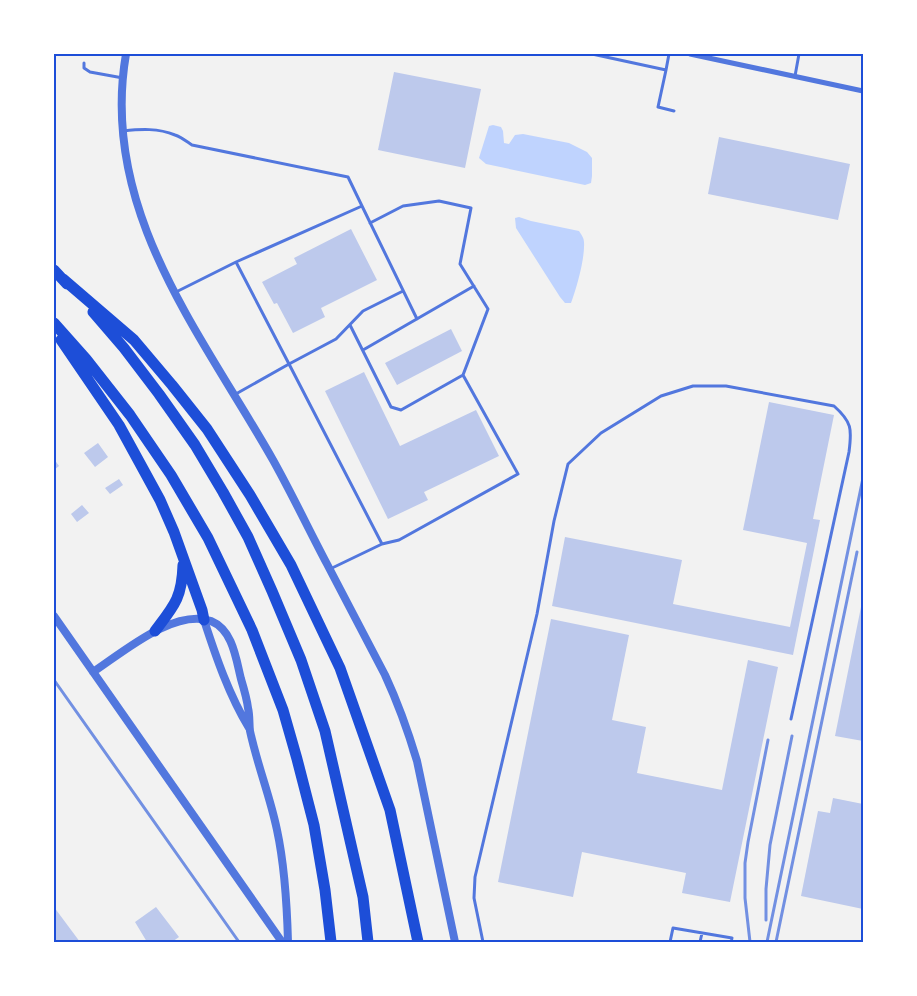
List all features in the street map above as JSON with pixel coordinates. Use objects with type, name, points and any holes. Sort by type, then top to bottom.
[{"type":"highway","points":[[54,270],[124,348],[159,394],[195,445],[248,537],[302,660],[325,731],[363,897],[368,942]]},
{"type":"highway","points":[[63,279],[134,340],[172,385],[207,429],[245,486],[291,565],[340,668],[390,810],[418,942]]},
{"type":"highway","points":[[54,323],[86,359],[130,415],[171,475],[208,538],[252,630],[282,710],[314,826],[326,890],[331,942]]},
{"type":"highway","points":[[54,328],[80,370],[119,425],[160,500],[183,558],[204,620]]},
{"type":"highway","points":[[155,630],[177,600],[182,581],[183,558]]},
{"type":"street","points":[[126,54],[122,101],[123,131],[130,178],[150,239],[203,345],[272,460],[398,703],[417,761],[455,942]]},
{"type":"street","points":[[690,54],[863,91]]},
{"type":"street","points":[[54,616],[282,942]]},
{"type":"street","points":[[93,672],[155,630],[180,621],[191,619],[212,622],[222,629],[229,638],[234,650],[248,709],[250,730],[277,831],[284,874],[288,942]]},
{"type":"street","points":[[204,620],[231,693],[250,730]]},
{"type":"lane","points":[[592,54],[666,70]]},
{"type":"lane","points":[[669,54],[658,107],[674,111]]},
{"type":"lane","points":[[722,60],[723,54]]},
{"type":"lane","points":[[795,76],[799,54]]},
{"type":"lane","points":[[84,63],[84,68],[90,72],[123,78]]},
{"type":"lane","points":[[123,131],[136,129],[157,130],[175,135],[192,144],[348,177],[417,319]]},
{"type":"lane","points":[[350,325],[391,406],[401,410],[464,375],[488,309],[460,264],[471,208],[439,201],[403,206],[370,224]]},
{"type":"lane","points":[[175,292],[236,262],[362,206]]},
{"type":"lane","points":[[236,262],[382,544]]},
{"type":"lane","points":[[363,350],[474,286]]},
{"type":"lane","points":[[234,396],[336,338],[363,311],[403,291]]},
{"type":"lane","points":[[330,569],[382,544],[399,540],[518,474],[464,375]]},
{"type":"lane","points":[[483,942],[474,898],[475,877],[537,614],[554,521],[568,464],[600,433],[661,396],[694,386],[726,386],[834,406],[848,422],[851,434],[849,452],[791,719]]},
{"type":"lane","points":[[670,942],[673,928],[732,938],[731,942]]},
{"type":"lane","points":[[700,942],[702,933]]},
{"type":"water","points":[[489,126],[501,127],[504,143],[509,144],[515,135],[523,134],[569,143],[587,152],[592,158],[591,183],[585,185],[486,164],[479,158]]},
{"type":"water","points":[[519,217],[579,231],[584,239],[578,281],[571,303],[565,303],[560,297],[516,228],[515,218]]},
{"type":"building","points":[[394,72],[481,89],[465,168],[378,150]]},
{"type":"building","points":[[719,137],[850,164],[838,220],[708,194]]},
{"type":"building","points":[[351,229],[377,280],[321,308],[325,317],[293,333],[277,303],[274,304],[262,282],[297,264],[294,258]]},
{"type":"building","points":[[451,329],[462,351],[397,385],[385,363]]},
{"type":"building","points":[[364,372],[400,446],[476,410],[499,456],[424,492],[428,500],[388,519],[325,391]]},
{"type":"building","points":[[769,402],[834,415],[813,519],[820,520],[793,655],[552,606],[565,537],[682,560],[673,604],[790,627],[807,543],[743,530]]},
{"type":"building","points":[[98,443],[108,457],[95,467],[84,453]]},
{"type":"building","points":[[54,459],[59,466],[54,470]]},
{"type":"building","points":[[119,479],[123,485],[110,494],[105,488]]},
{"type":"building","points":[[82,505],[89,513],[77,522],[71,514]]},
{"type":"building","points":[[863,602],[863,741],[835,736]]},
{"type":"building","points":[[551,619],[629,635],[612,720],[646,727],[637,773],[722,790],[748,660],[778,667],[730,902],[682,893],[686,873],[582,852],[573,897],[498,882]]},
{"type":"building","points":[[833,798],[863,804],[863,909],[801,896],[818,811],[830,813]]},
{"type":"building","points":[[54,907],[80,942],[54,942]]},
{"type":"building","points":[[156,907],[179,937],[172,942],[147,942],[135,922]]},
{"type":"railway","points":[[767,942],[863,478]]},
{"type":"railway","points":[[776,942],[857,552]]},
{"type":"railway","points":[[54,680],[239,942]]},
{"type":"railway","points":[[766,920],[766,889],[770,845],[792,736]]},
{"type":"railway","points":[[750,942],[745,898],[745,863],[768,740]]}]
